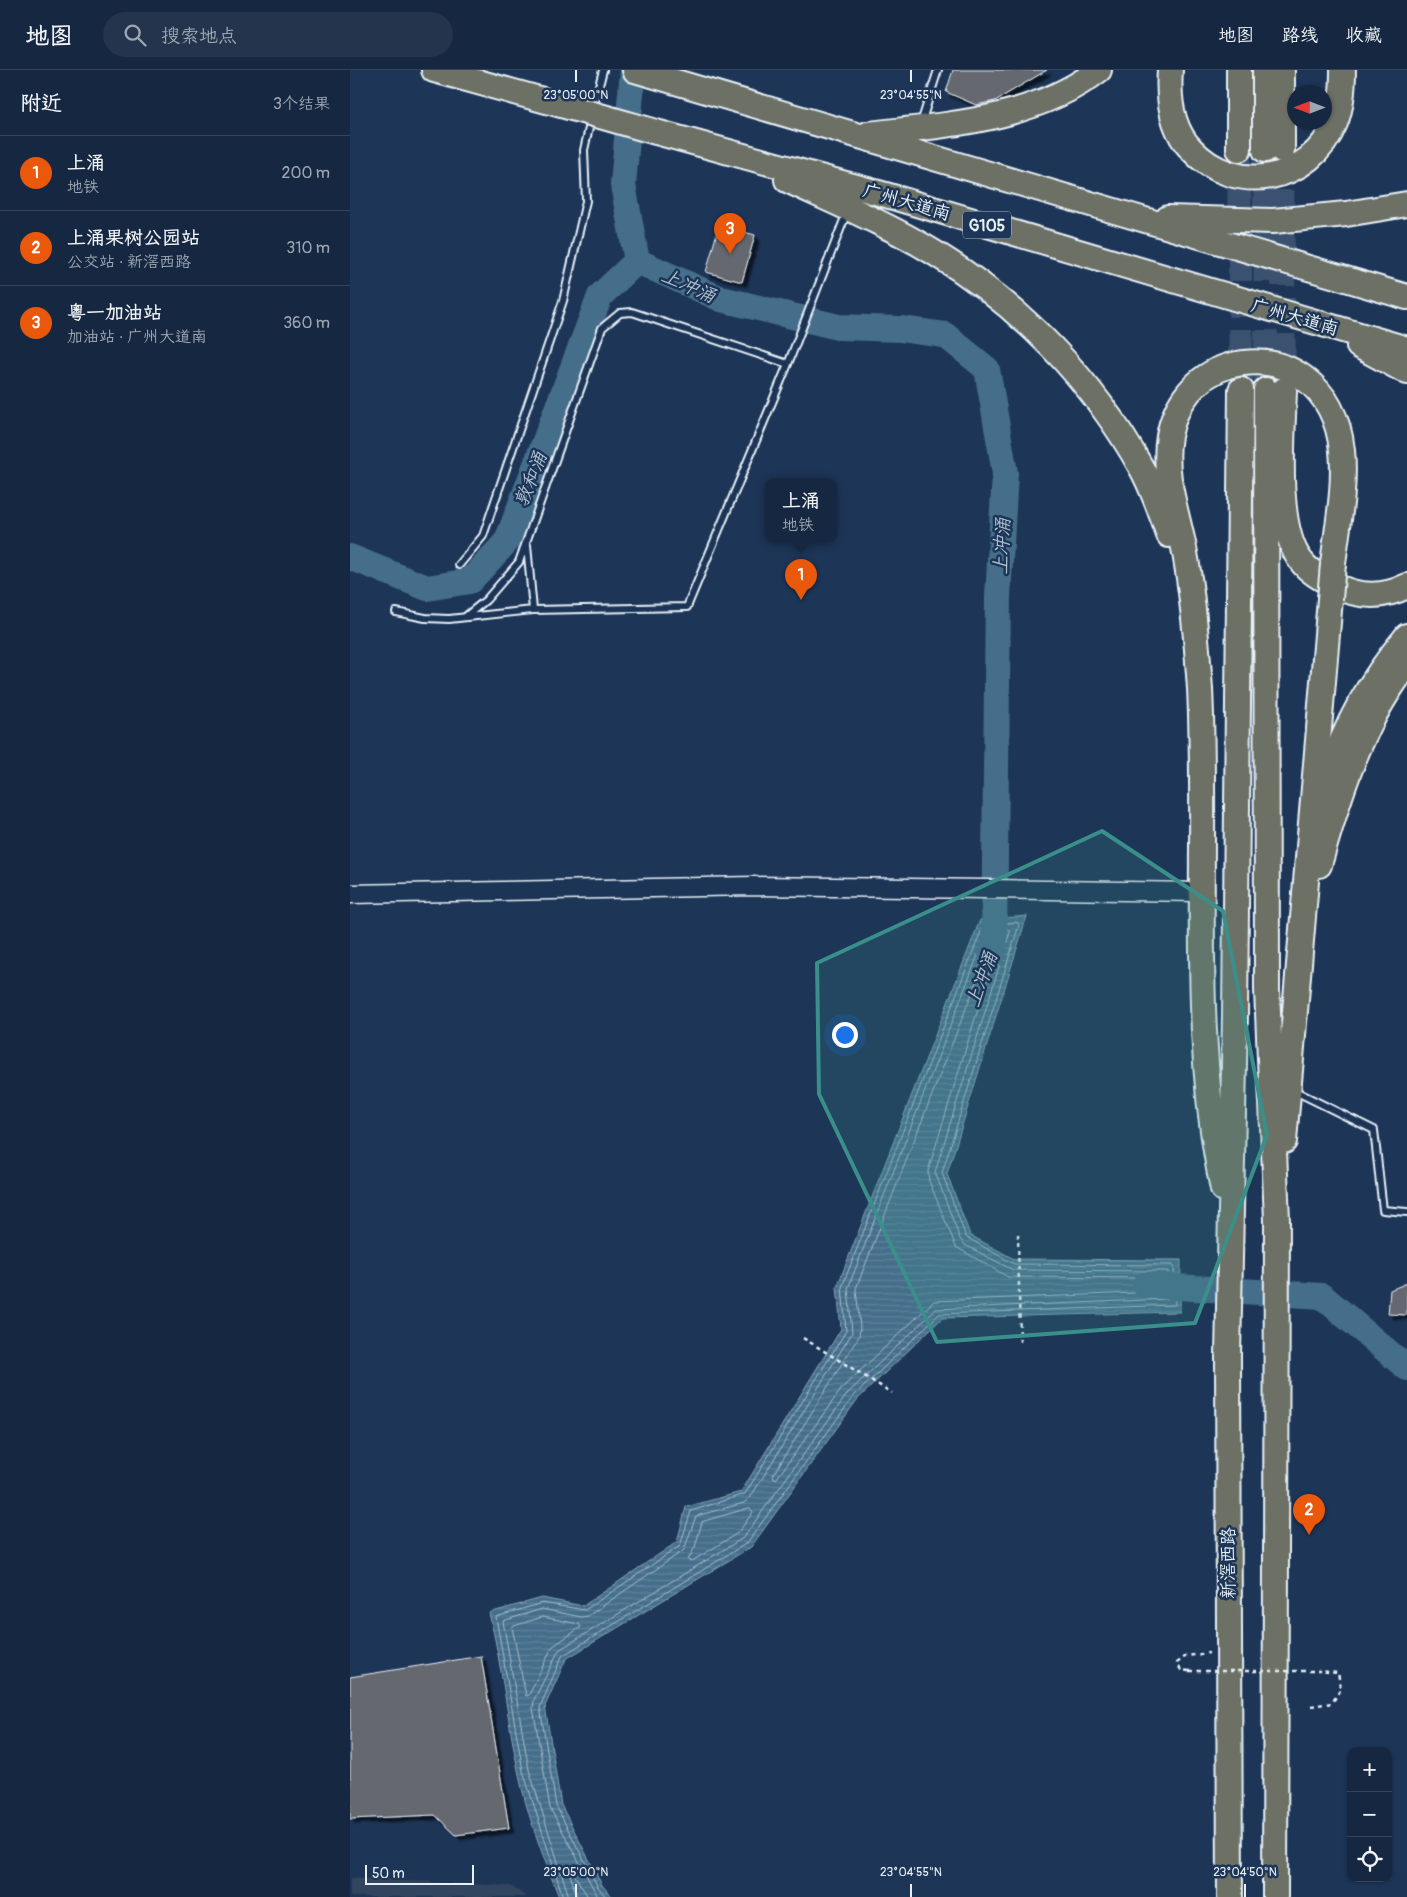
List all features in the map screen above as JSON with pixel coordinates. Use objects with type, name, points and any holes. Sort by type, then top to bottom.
[{"type":"highway","name":"广州大道南","points":[[434,70],[895,198],[1407,350]]},
{"type":"highway","points":[[635,70],[1407,297]]},
{"type":"highway","points":[[859,135],[994,116],[1024,108],[1079,86],[1099,70]]},
{"type":"highway","points":[[1170,70],[1168,93],[1172,111],[1178,129],[1189,148],[1201,159],[1230,175],[1259,178],[1291,171],[1303,164],[1320,148],[1336,122],[1340,107],[1343,70]]},
{"type":"highway","points":[[1239,70],[1240,148]]},
{"type":"highway","points":[[1265,70],[1274,150],[1282,70]]},
{"type":"highway","points":[[734,154],[934,253],[979,284],[1028,324],[1055,350],[1090,391],[1119,431],[1150,486],[1176,551],[1188,590],[1196,638]]},
{"type":"highway","points":[[1126,215],[1214,221],[1266,221],[1346,214],[1407,204]]},
{"type":"highway","points":[[1316,324],[1407,372]]},
{"type":"highway","points":[[1231,1229],[1213,1135],[1204,995],[1200,690],[1196,638],[1192,592],[1167,456],[1172,421],[1178,408],[1197,383],[1208,374],[1248,362],[1278,364],[1294,370],[1325,398],[1334,416],[1342,443],[1343,478],[1333,564],[1302,940],[1276,1220]]},
{"type":"highway","points":[[1231,1229],[1236,996],[1241,390]]},
{"type":"highway","points":[[1275,1897],[1276,1220],[1267,990],[1275,390],[1284,503],[1289,538],[1301,562],[1317,576],[1356,594],[1374,596],[1395,592],[1407,586]]},
{"type":"highway","points":[[1302,940],[1311,868],[1328,783],[1348,726],[1364,694],[1407,636]]},
{"type":"highway","points":[[1302,940],[1318,867],[1342,786],[1368,729],[1392,684],[1407,665]]},
{"type":"highway","name":"新滘西路","points":[[1230,1897],[1228,1356],[1231,1229]]},
{"type":"street","points":[[350,894],[753,886],[1202,892]]},
{"type":"lane","points":[[459,565],[485,537],[563,301],[586,201],[584,150],[603,70]]},
{"type":"lane","points":[[919,128],[938,70]]},
{"type":"lane","points":[[396,612],[425,618],[464,617],[533,610],[687,607],[788,364],[848,209]]},
{"type":"lane","points":[[464,617],[486,600],[520,562],[602,328],[620,313],[632,312],[788,364]]},
{"type":"lane","points":[[527,544],[533,610]]},
{"type":"lane","points":[[1289,1088],[1374,1130],[1383,1210],[1407,1212]]},
{"type":"path","points":[[1018,1234],[1020,1344]]},
{"type":"path","points":[[803,1338],[892,1393]]},
{"type":"path","points":[[1209,1653],[1186,1656],[1177,1663],[1182,1670],[1189,1671],[1319,1671],[1338,1674],[1341,1689],[1332,1703],[1312,1706]]},
{"type":"highlighted area","points":[[1102,831],[1223,911],[1267,1135],[1195,1323],[937,1342],[819,1094],[817,963]]},
{"type":"shaded area","points":[[350,1878],[511,1886],[527,1897],[350,1897]]},
{"type":"water","points":[[1027,916],[947,1174],[970,1235],[1014,1259],[1181,1260],[1180,1312],[942,1318],[857,1400],[751,1547],[566,1659],[545,1706],[561,1805],[602,1885],[612,1897],[559,1897],[521,1786],[489,1613],[542,1598],[583,1606],[677,1542],[686,1507],[741,1492],[841,1329],[837,1287],[980,920]]},
{"type":"building","points":[[953,70],[1047,70],[995,101],[976,105],[946,92]]},
{"type":"building","points":[[719,225],[755,235],[742,282],[706,272]]},
{"type":"building","points":[[1407,1283],[1407,1315],[1388,1314],[1390,1290]]},
{"type":"building","points":[[481,1656],[509,1828],[456,1835],[435,1815],[350,1819],[350,1677]]},
{"type":"waterway","name":"上冲涌","points":[[633,70],[623,185],[637,261],[721,299],[838,327],[901,329],[945,335],[987,369],[1005,473],[998,597],[994,945],[991,955]]},
{"type":"waterway","name":"敦和涌","points":[[350,557],[427,588],[470,581],[507,541],[600,296],[637,261]]},
{"type":"waterway","points":[[1145,1285],[1322,1296],[1407,1368]]},
{"type":"tunnel","points":[[1239,149],[1241,390]]},
{"type":"tunnel","points":[[1265,150],[1266,390]]},
{"type":"tunnel","points":[[1282,154],[1284,388]]},
{"type":"place","name":"粤一加油站","points":[[730,254]]},
{"type":"place","name":"上涌","points":[[801,600]]},
{"type":"place","name":"上涌果树公园站","points":[[1309,1535]]}]
